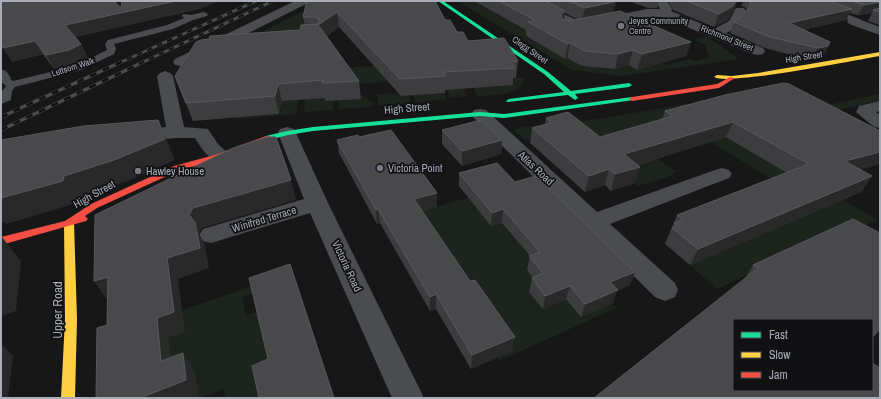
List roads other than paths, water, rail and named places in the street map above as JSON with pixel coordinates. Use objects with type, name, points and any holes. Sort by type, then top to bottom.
[{"type":"main road","name":"Clegg Street","points":[[440,1],[546,73],[584,106]]},
{"type":"main road","name":"High Street","points":[[704,75],[732,78],[880,54]]},
{"type":"main road","name":"High Street","points":[[69,222],[94,206],[177,168],[221,156],[263,140],[287,133],[485,110],[504,116],[711,88],[719,86],[732,78]]},
{"type":"main road","points":[[502,102],[636,84]]},
{"type":"main road","name":"High Street","points":[[200,172],[211,166],[221,156]]},
{"type":"main road","name":"High Street","points":[[69,222],[96,215]]},
{"type":"main road","points":[[1,241],[69,222]]},
{"type":"main road","name":"Upper Road","points":[[68,398],[71,319],[69,222]]},
{"type":"street","points":[[180,62],[304,1]]},
{"type":"street","points":[[566,30],[647,13],[662,7]]},
{"type":"street","name":"Richmond Street","points":[[662,7],[714,34],[758,51]]},
{"type":"street","points":[[544,9],[581,27]]},
{"type":"street","points":[[714,34],[730,28],[740,12]]},
{"type":"street","points":[[859,20],[880,31]]},
{"type":"street","points":[[165,76],[176,132]]},
{"type":"street","points":[[880,106],[865,110],[865,112],[880,123]]},
{"type":"street","name":"Atlas Road","points":[[485,110],[594,221],[666,290]]},
{"type":"street","points":[[117,138],[176,132],[201,133],[211,148],[221,156]]},
{"type":"street","name":"Victoria Road","points":[[287,133],[317,203],[408,398]]},
{"type":"street","points":[[594,221],[722,174]]},
{"type":"street","name":"Winifred Terrace","points":[[211,235],[317,203]]},
{"type":"lane","points":[[806,1],[859,20]]},
{"type":"lane","name":"Lettsom Walk","points":[[5,79],[78,68],[111,52],[112,49],[109,44],[111,42],[170,27],[188,17],[204,14]]},
{"type":"lane","points":[[230,38],[248,39]]},
{"type":"lane","points":[[1,102],[7,98],[5,79]]},
{"type":"railway","points":[[117,64],[256,1]]},
{"type":"railway","points":[[139,64],[273,1]]},
{"type":"railway","points":[[1,117],[119,63]]},
{"type":"railway","points":[[1,130],[141,63]]},
{"type":"place","name":"Jeyes Community Centre","points":[[621,26]]},
{"type":"place","name":"Victoria Point","points":[[380,168]]},
{"type":"place","name":"Hawley House","points":[[138,171]]}]
